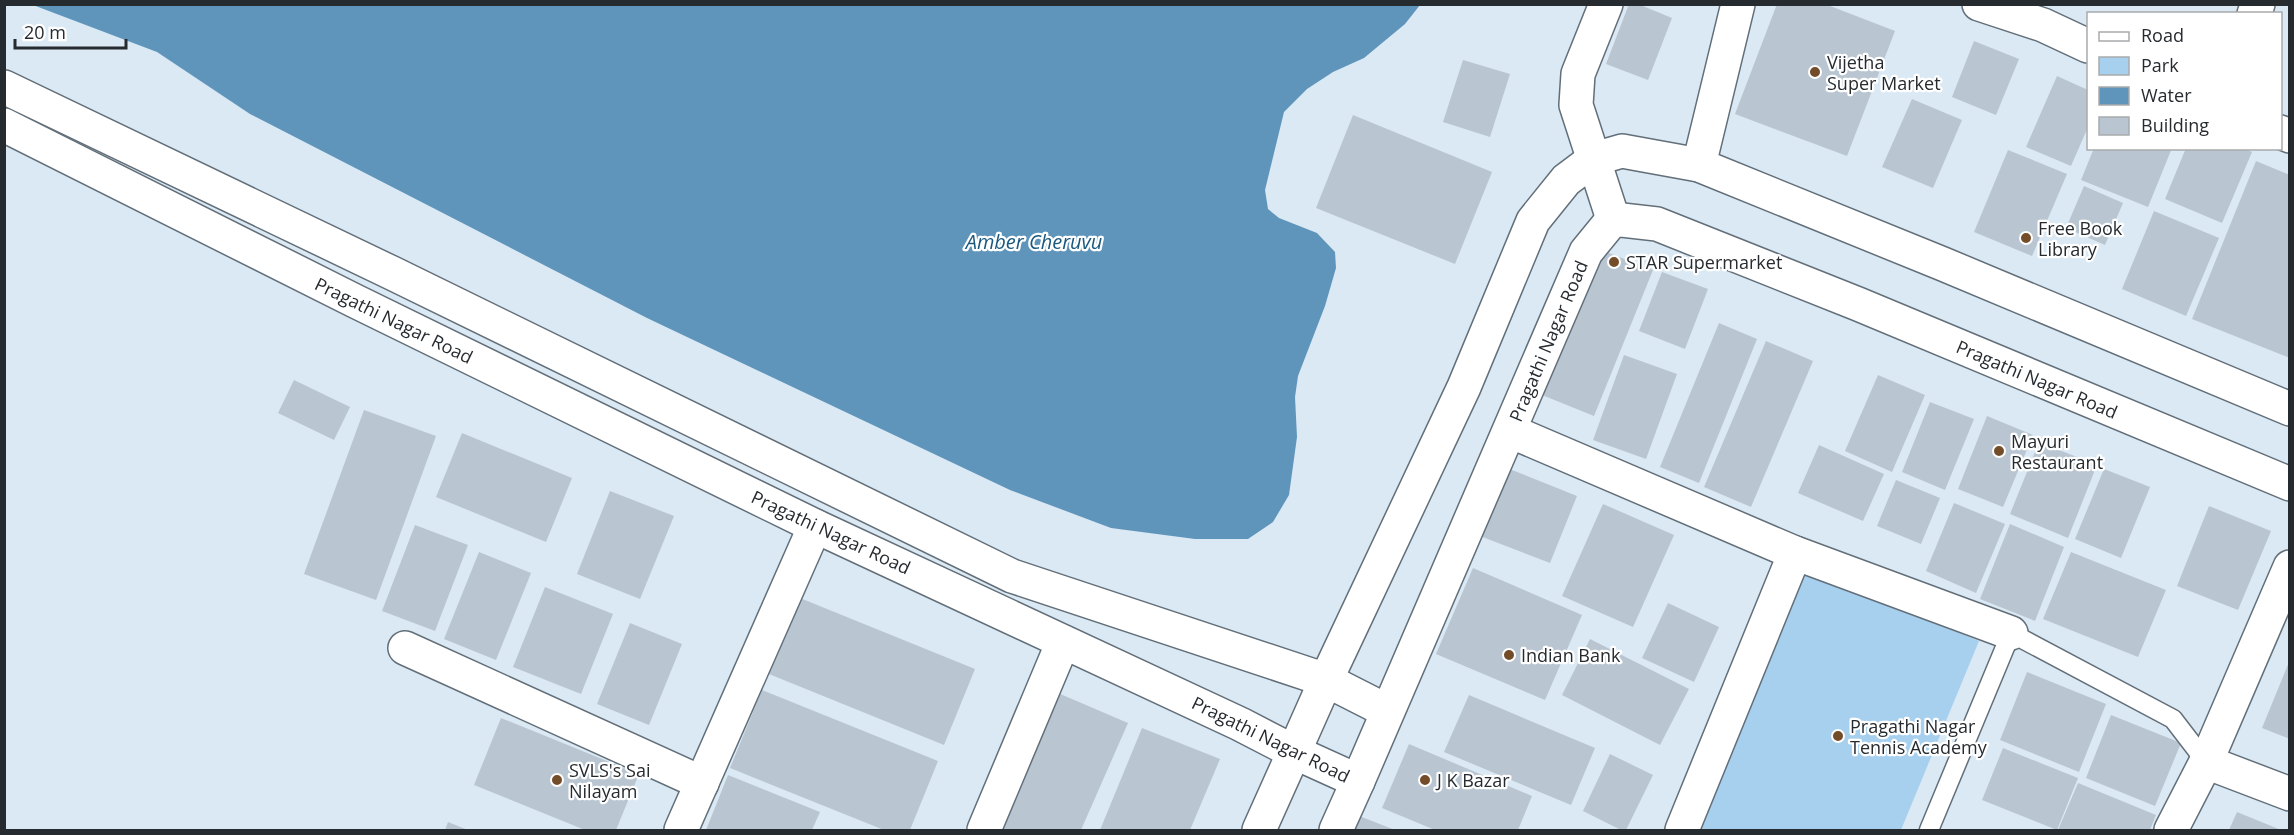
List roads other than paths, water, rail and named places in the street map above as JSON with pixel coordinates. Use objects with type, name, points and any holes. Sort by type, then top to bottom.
[{"type":"main road","points":[[1606,4],[1578,74],[1576,105],[1613,219]]},
{"type":"main road","points":[[1699,165],[1738,4]]},
{"type":"main road","points":[[1979,4],[2048,15],[2087,45]]},
{"type":"main road","points":[[4,87],[403,278],[1012,576],[1326,680],[1387,711]]},
{"type":"main road","name":"Pragathi Nagar Road","points":[[4,125],[355,301],[815,526],[1240,723],[1294,752],[1358,781],[1586,252],[1613,219],[1657,224],[1858,304],[2289,484]]},
{"type":"main road","points":[[1259,831],[1326,680],[1464,387],[1533,221],[1566,180],[1594,159],[1622,151],[1699,165],[2289,409]]},
{"type":"main road","points":[[1510,431],[1795,552],[2011,633]]},
{"type":"main road","points":[[681,831],[815,526]]},
{"type":"main road","points":[[1682,831],[1795,552]]},
{"type":"main road","points":[[2171,831],[2206,762],[2289,567]]},
{"type":"main road","points":[[984,831],[1063,642]]},
{"type":"main road","points":[[405,648],[702,783]]},
{"type":"main road","points":[[2206,762],[2289,794]]},
{"type":"main road","points":[[1336,831],[1358,781]]},
{"type":"lane","points":[[1929,831],[2011,633],[2173,719],[2206,762]]},
{"type":"water","name":"Amber Cheruvu","points":[[33,5],[1420,5],[1405,24],[1364,58],[1333,72],[1307,89],[1284,112],[1265,190],[1268,209],[1279,218],[1317,233],[1335,252],[1336,268],[1325,306],[1298,376],[1295,397],[1297,437],[1289,495],[1273,522],[1248,539],[1195,539],[1111,528],[1010,490],[647,318],[250,114],[157,52]]},
{"type":"place","name":"Vijetha Super Market","points":[[1815,72]]},
{"type":"place","name":"Free Book Library","points":[[2026,238]]},
{"type":"place","name":"STAR Supermarket","points":[[1614,262]]},
{"type":"place","name":"Mayuri Restaurant","points":[[1999,451]]},
{"type":"place","name":"Indian Bank","points":[[1509,655]]},
{"type":"place","name":"Pragathi Nagar Tennis Academy","points":[[1838,736]]},
{"type":"place","name":"SVLS's Sai Nilayam","points":[[557,780]]},
{"type":"place","name":"J K Bazar","points":[[1425,780]]}]
